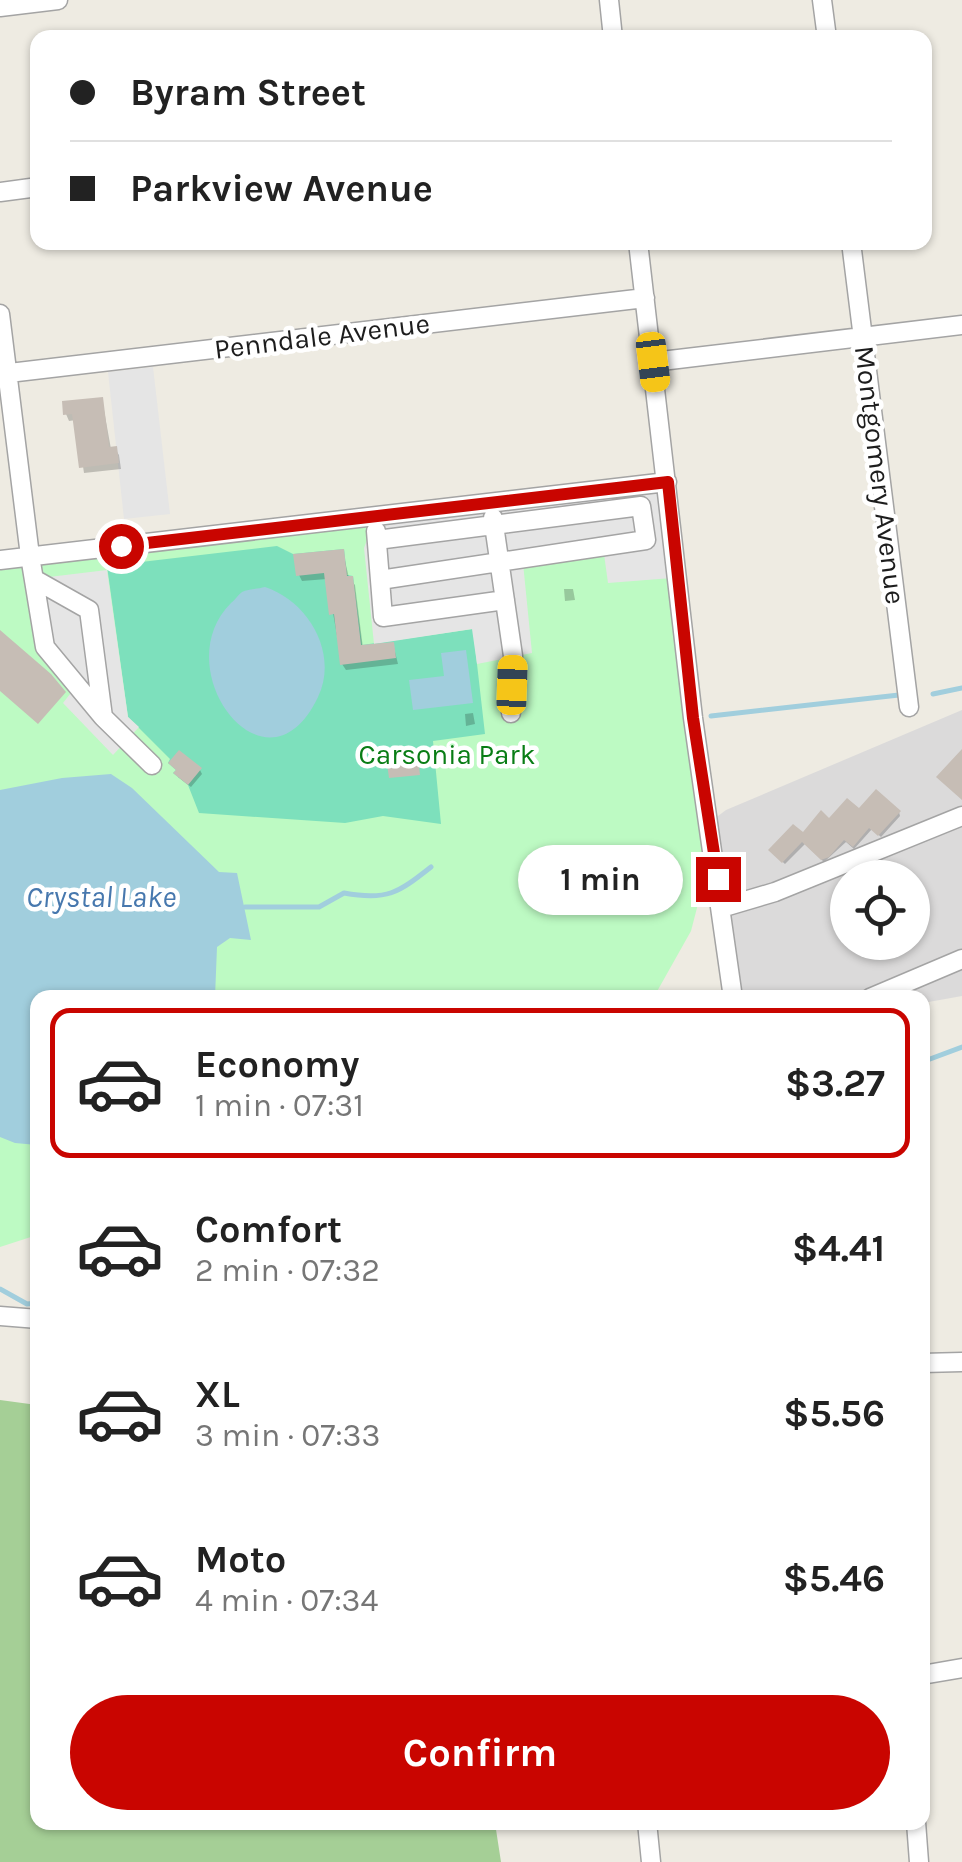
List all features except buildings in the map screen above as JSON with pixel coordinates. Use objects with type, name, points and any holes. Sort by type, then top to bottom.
[{"type":"street","points":[[0,7],[58,0]]},
{"type":"street","points":[[609,0],[613,30]]},
{"type":"street","points":[[822,0],[826,30]]},
{"type":"street","points":[[0,192],[30,188]]},
{"type":"street","points":[[639,250],[693,718],[732,990]]},
{"type":"street","name":"Montgomery Avenue","points":[[852,250],[910,707]]},
{"type":"street","name":"Penndale Avenue","points":[[4,374],[645,298]]},
{"type":"street","points":[[0,314],[4,374],[44,648],[103,717],[152,765]]},
{"type":"street","points":[[653,362],[962,325]]},
{"type":"street","points":[[0,560],[668,482]]},
{"type":"street","points":[[491,502],[513,656],[512,713]]},
{"type":"street","points":[[377,540],[641,506],[646,540],[380,580]]},
{"type":"street","points":[[375,516],[383,616],[505,600]]},
{"type":"street","points":[[34,579],[89,610],[103,717]]},
{"type":"street","points":[[722,908],[774,892],[962,816]]},
{"type":"street","points":[[889,990],[962,959]]},
{"type":"street","points":[[0,1316],[30,1318]]},
{"type":"street","points":[[930,1363],[962,1362]]},
{"type":"street","points":[[930,1674],[962,1668]]},
{"type":"street","points":[[648,1830],[650,1862]]},
{"type":"street","points":[[917,1830],[919,1862]]},
{"type":"shaded area","points":[[153,367],[170,514],[124,519],[108,372]]},
{"type":"shaded area","points":[[659,487],[672,578],[608,583],[604,554],[523,563],[532,653],[477,664],[472,629],[374,644],[364,548],[368,537],[366,524]]},
{"type":"shaded area","points":[[107,570],[128,717],[139,727],[113,755],[63,703],[74,689],[34,640],[24,580]]},
{"type":"shaded area","points":[[962,710],[962,996],[930,1002],[930,990],[732,990],[710,822],[726,810]]},
{"type":"green space","name":"Carsonia Park","points":[[667,482],[706,873],[691,931],[658,990],[30,990],[30,1237],[0,1247],[0,560]]},
{"type":"green space","points":[[277,546],[293,554],[344,549],[347,575],[353,576],[362,645],[473,629],[485,734],[433,741],[441,824],[383,816],[345,823],[199,813],[188,785],[173,773],[176,770],[168,763],[170,759],[128,717],[107,566]]},
{"type":"green space","points":[[0,1400],[30,1404],[30,1830],[496,1830],[501,1862],[0,1862]]},
{"type":"water","points":[[265,587],[306,616],[316,631],[325,663],[318,697],[297,727],[273,737],[250,732],[230,716],[216,691],[209,661],[213,631],[231,603],[242,592]]},
{"type":"water","points":[[466,650],[473,703],[413,710],[409,680],[444,676],[441,653]]},
{"type":"water","name":"Crystal Lake","points":[[111,774],[132,788],[219,872],[237,873],[251,940],[230,938],[217,947],[215,990],[30,990],[30,1144],[15,1143],[0,1137],[0,790],[62,778]]},
{"type":"waterway","points":[[933,694],[962,688]]},
{"type":"waterway","points":[[711,716],[899,695]]},
{"type":"waterway","points":[[245,907],[319,907],[344,893],[382,895],[400,889],[431,867]]},
{"type":"waterway","points":[[930,1059],[962,1047]]},
{"type":"waterway","points":[[0,1289],[30,1304]]},
{"type":"route","points":[[121,546],[668,482],[693,718],[718,879]]}]
